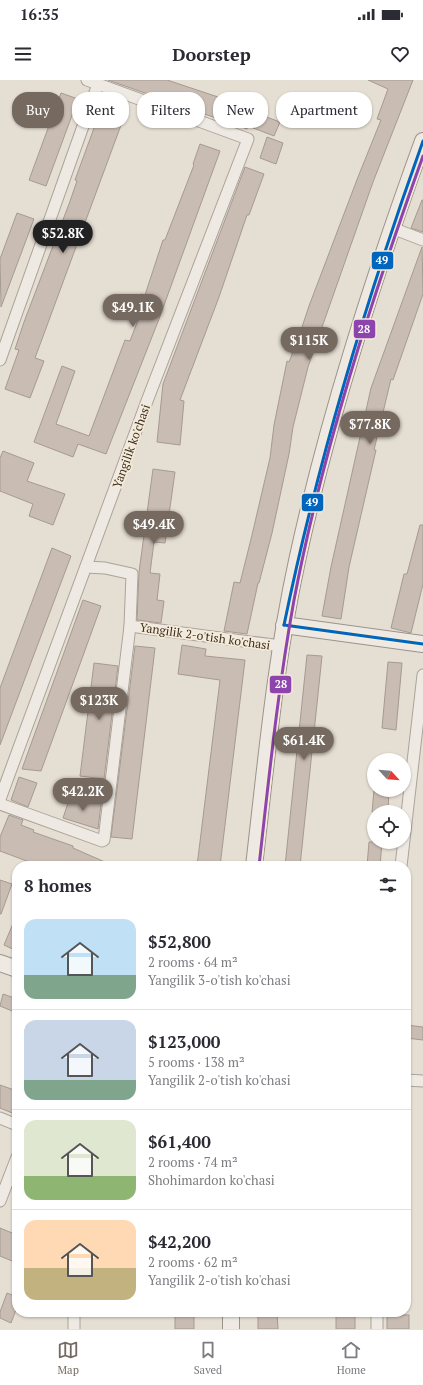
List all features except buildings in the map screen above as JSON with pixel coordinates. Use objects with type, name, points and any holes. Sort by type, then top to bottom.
[{"type":"main road","points":[[255,861],[281,646],[296,561],[328,431],[347,366],[392,228],[423,141]]},
{"type":"main road","points":[[284,625],[423,644]]},
{"type":"main road","points":[[0,963],[12,967]]},
{"type":"main road","points":[[231,1317],[231,1329]]},
{"type":"street","points":[[0,360],[98,84],[87,80]]},
{"type":"street","name":"Yangilik ko'chasi","points":[[0,799],[248,139],[98,84]]},
{"type":"street","points":[[392,228],[423,240]]},
{"type":"street","name":"Yangilik 2-o'tish ko'chasi","points":[[0,804],[102,841],[104,840],[130,626],[132,574],[105,568],[86,568]]},
{"type":"street","name":"Yangilik 2-o'tish ko'chasi","points":[[130,626],[281,646]]},
{"type":"street","points":[[402,861],[423,675]]},
{"type":"street","points":[[411,1080],[423,1081]]},
{"type":"street","points":[[0,1118],[12,1123]]},
{"type":"street","points":[[0,1201],[12,1170]]},
{"type":"street","points":[[74,1317],[74,1329]]},
{"type":"street","points":[[377,1317],[377,1329]]},
{"type":"transit line","name":"49","points":[[284,625],[312,502],[345,381],[382,260],[423,141]]},
{"type":"transit line","name":"28","points":[[260,861],[283,666],[294,600],[319,487],[367,320],[423,156]]},
{"type":"transit line","name":"49","points":[[284,625],[423,644]]}]
